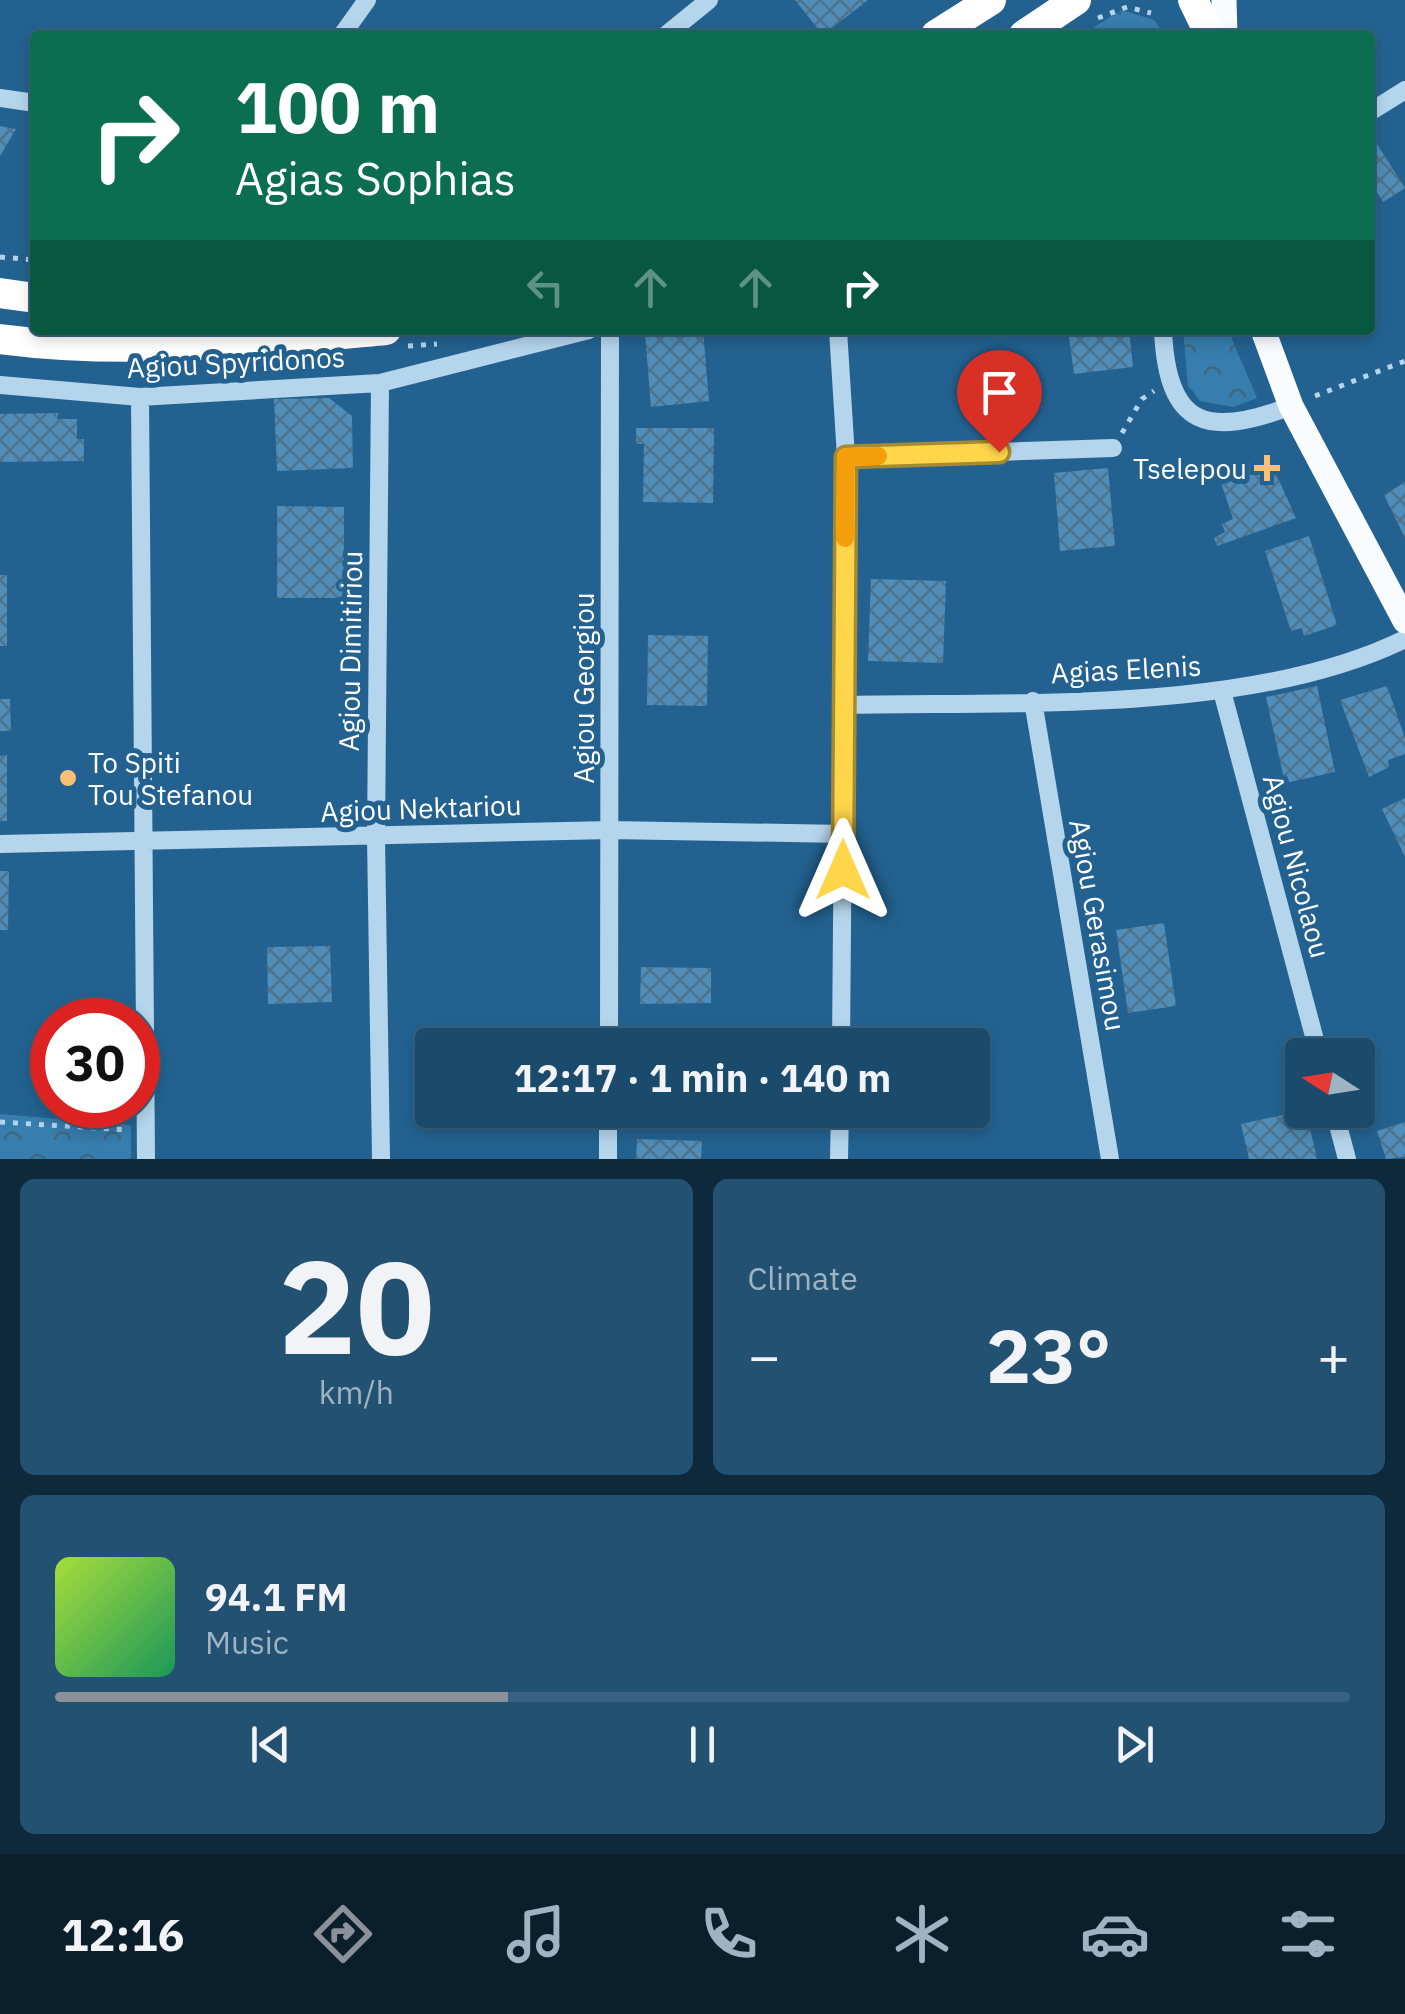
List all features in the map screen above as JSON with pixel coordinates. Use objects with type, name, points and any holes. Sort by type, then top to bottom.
[{"type":"highway","points":[[944,30],[991,0]]},
{"type":"highway","points":[[1194,0],[1208,30]]},
{"type":"highway","points":[[1037,30],[1081,13]]},
{"type":"highway","points":[[0,293],[30,297]]},
{"type":"highway","points":[[0,338],[91,346],[220,346],[334,335]]},
{"type":"main road","points":[[1224,0],[1225,30]]},
{"type":"main road","points":[[1265,335],[1291,406],[1405,622]]},
{"type":"street","points":[[345,30],[366,0]]},
{"type":"street","points":[[672,30],[708,0]]},
{"type":"street","points":[[1375,109],[1405,90]]},
{"type":"street","points":[[0,98],[30,101]]},
{"type":"street","name":"Agiou Spyridonos","points":[[0,386],[140,397],[380,382],[569,335]]},
{"type":"street","name":"Agiou Georgiou","points":[[609,1028],[610,335]]},
{"type":"street","points":[[838,335],[846,457],[841,1028]]},
{"type":"street","points":[[1164,335],[1168,380],[1182,404],[1210,423],[1246,423],[1291,406]]},
{"type":"street","name":"Agiou Dimitiriou","points":[[380,382],[376,836],[381,1159]]},
{"type":"street","points":[[140,397],[146,1159]]},
{"type":"street","points":[[846,457],[1114,448]]},
{"type":"street","name":"Agias Elenis","points":[[841,704],[1033,701],[1222,692],[1376,654],[1405,639]]},
{"type":"street","name":"Agiou Nicolaou","points":[[1222,692],[1314,1038]]},
{"type":"street","name":"Agiou Gerasimou","points":[[1033,701],[1110,1159]]},
{"type":"street","name":"Agiou Nektariou","points":[[0,844],[611,830],[844,834]]},
{"type":"street","points":[[608,1128],[608,1159]]},
{"type":"street","points":[[839,1159],[840,1128]]},
{"type":"street","points":[[1338,1128],[1346,1159]]},
{"type":"path","points":[[1081,13],[1112,9],[1151,13]]},
{"type":"path","points":[[0,258],[30,260]]},
{"type":"path","points":[[1291,406],[1405,361]]},
{"type":"path","points":[[1114,448],[1142,399],[1168,380]]},
{"type":"path","points":[[0,1122],[146,1131]]},
{"type":"green space","points":[[1122,10],[1154,20],[1161,30],[1089,30]]},
{"type":"green space","points":[[1183,335],[1230,335],[1257,398],[1233,407],[1200,401],[1188,386]]},
{"type":"green space","points":[[0,1114],[30,1117],[30,1128],[131,1128],[131,1159],[0,1159]]},
{"type":"building","points":[[795,0],[868,0],[829,30],[819,30]]},
{"type":"building","points":[[0,126],[16,129],[0,156]]},
{"type":"building","points":[[1375,141],[1405,188],[1383,202],[1375,189]]},
{"type":"building","points":[[645,335],[703,335],[709,401],[651,407]]},
{"type":"building","points":[[1069,335],[1130,335],[1133,367],[1074,374]]},
{"type":"building","points":[[329,398],[352,416],[353,468],[277,471],[274,399]]},
{"type":"building","points":[[58,413],[58,419],[77,419],[77,439],[84,439],[84,461],[0,462],[0,414]]},
{"type":"building","points":[[636,428],[714,428],[713,503],[643,502],[644,444],[636,444]]},
{"type":"building","points":[[1270,460],[1296,518],[1217,546],[1214,538],[1225,532],[1222,524],[1233,519],[1216,467]]},
{"type":"building","points":[[1108,468],[1115,546],[1060,551],[1054,473]]},
{"type":"building","points":[[1405,482],[1405,538],[1384,495]]},
{"type":"building","points":[[277,506],[344,507],[344,598],[277,598]]},
{"type":"building","points":[[1309,536],[1337,625],[1304,636],[1302,628],[1291,631],[1265,551]]},
{"type":"building","points":[[0,575],[7,575],[7,646],[0,646]]},
{"type":"building","points":[[871,579],[946,581],[943,663],[868,661]]},
{"type":"building","points":[[648,635],[708,636],[707,706],[647,705]]},
{"type":"building","points":[[1317,686],[1335,772],[1285,783],[1266,697]]},
{"type":"building","points":[[1387,686],[1405,738],[1405,754],[1388,760],[1389,767],[1369,777],[1340,700]]},
{"type":"building","points":[[0,699],[10,699],[11,731],[0,731]]},
{"type":"building","points":[[7,755],[7,821],[0,821],[0,756]]},
{"type":"building","points":[[1405,798],[1405,857],[1382,809]]},
{"type":"building","points":[[0,871],[9,871],[8,930],[0,930]]},
{"type":"building","points":[[1164,923],[1176,1006],[1128,1013],[1116,930]]},
{"type":"building","points":[[330,946],[332,1002],[268,1004],[267,947]]},
{"type":"building","points":[[641,967],[711,968],[711,1003],[640,1004]]},
{"type":"building","points":[[1285,1115],[1285,1128],[1310,1128],[1317,1159],[1249,1159],[1241,1124]]},
{"type":"building","points":[[1405,1122],[1405,1157],[1386,1159],[1377,1131]]},
{"type":"building","points":[[637,1139],[702,1141],[701,1159],[636,1159]]},
{"type":"slow traffic","points":[[845,538],[846,457],[878,456]]},
{"type":"place","name":"Tselepou","points":[[1267,468]]},
{"type":"place","name":"To Spiti Tou Stefanou","points":[[68,778]]},
{"type":"route","points":[[843,870],[841,704],[846,457],[999,452]]}]
